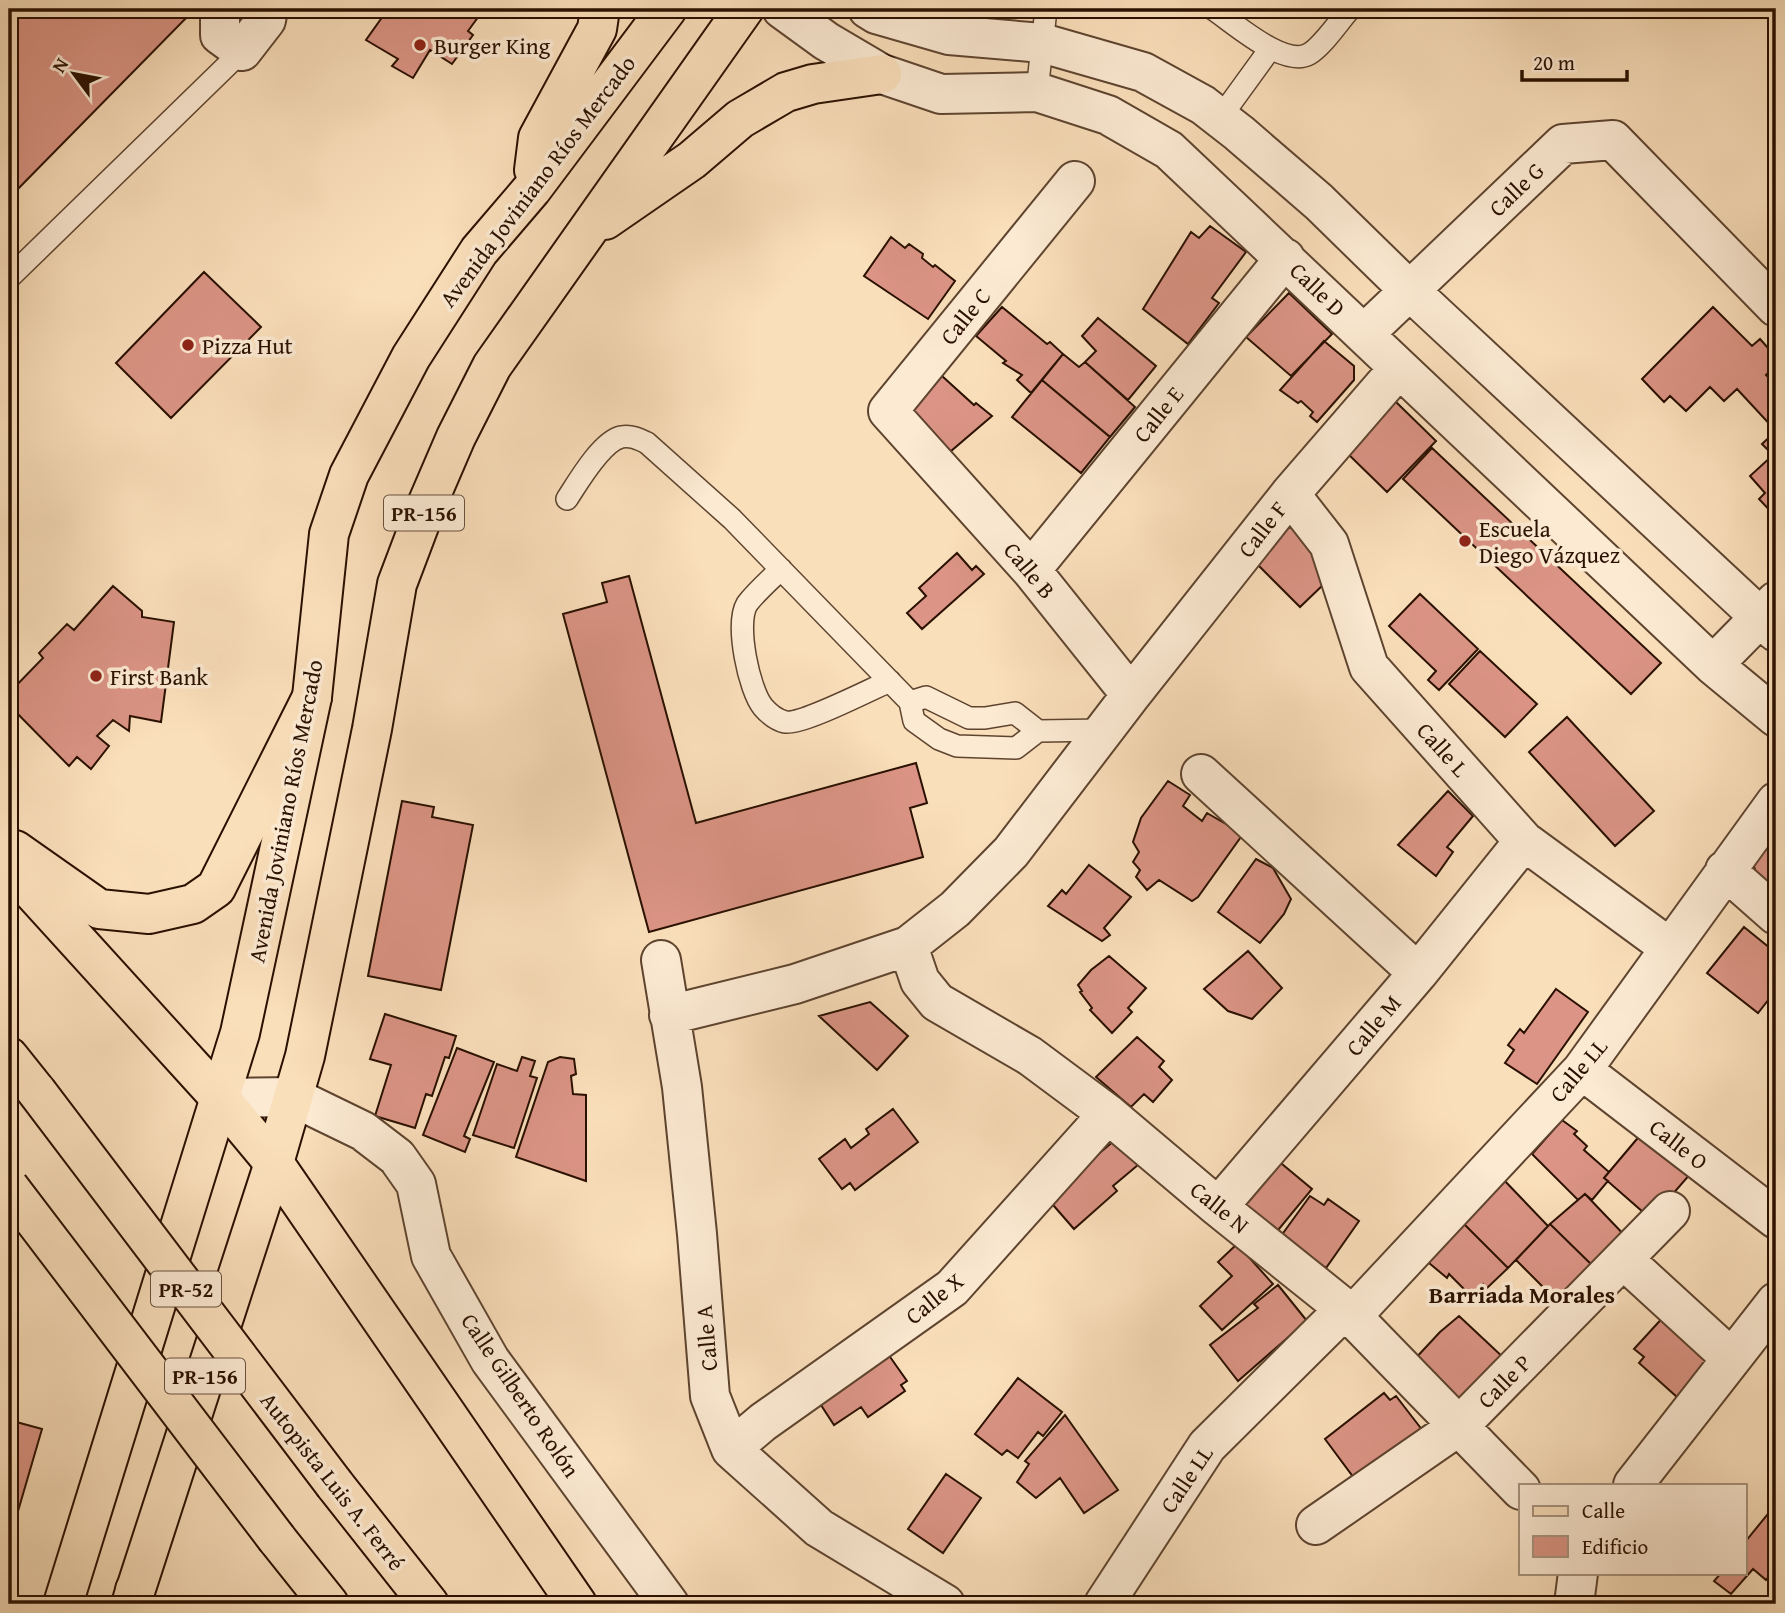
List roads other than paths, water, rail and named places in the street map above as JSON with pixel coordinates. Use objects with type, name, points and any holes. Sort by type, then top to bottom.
[{"type":"main road","points":[[532,188],[538,138],[597,29],[600,9]]},
{"type":"main road","name":"Avenida Joviniano Ríos Mercado","points":[[63,1604],[240,1033],[312,697],[329,534],[349,475],[411,357],[479,251],[532,188],[667,9]]},
{"type":"main road","name":"PR-156","points":[[133,1599],[274,1163],[304,1056],[372,729],[397,584],[442,469],[492,366],[744,9]]},
{"type":"main road","points":[[585,233],[692,160],[740,119],[786,92],[813,84],[882,74]]},
{"type":"main road","points":[[9,846],[99,909],[149,914],[193,904],[216,888],[312,697]]},
{"type":"main road","points":[[9,866],[220,1098],[274,1163],[577,1604]]},
{"type":"main road","name":"Autopista Luis A. Ferré","points":[[9,1057],[429,1604]]},
{"type":"main road","points":[[9,1187],[329,1604]]},
{"type":"street","points":[[220,9],[220,35],[242,51],[266,20],[268,9]]},
{"type":"street","name":"Calle D","points":[[782,9],[826,41],[882,74],[941,94],[1037,92],[1108,115],[1169,150],[1713,664],[1776,717]]},
{"type":"street","points":[[868,9],[876,14],[949,35],[1044,26],[1143,72],[1203,105],[1220,118],[1319,202],[1409,290],[1771,617],[1713,664]]},
{"type":"street","name":"Calle G","points":[[1364,334],[1563,144],[1612,140],[1776,307]]},
{"type":"street","name":"Calle C","points":[[923,450],[888,411],[1075,181]]},
{"type":"street","name":"Calle E","points":[[1031,570],[1286,258]]},
{"type":"street","name":"Calle F","points":[[669,1014],[795,984],[908,946],[955,909],[1011,852],[1290,494],[1399,368]]},
{"type":"street","name":"Calle B","points":[[923,450],[1031,570],[1131,695]]},
{"type":"street","name":"Calle L","points":[[1290,494],[1329,544],[1369,667],[1524,841],[1670,948]]},
{"type":"street","points":[[1201,774],[1418,973]]},
{"type":"street","name":"Calle LL","points":[[1104,1604],[1207,1446],[1349,1312],[1582,1070],[1776,802]]},
{"type":"street","name":"Calle M","points":[[1218,1207],[1418,973],[1524,841]]},
{"type":"street","points":[[1725,870],[1776,915]]},
{"type":"street","name":"Calle N","points":[[908,946],[920,981],[937,1002],[1030,1056],[1108,1114],[1349,1312],[1519,1488]]},
{"type":"street","name":"Calle A","points":[[661,960],[681,1087],[698,1234],[710,1396],[731,1450],[818,1528],[945,1604]]},
{"type":"street","name":"Calle O","points":[[1582,1070],[1776,1219]]},
{"type":"street","name":"Calle Gilberto Rolón","points":[[220,1098],[293,1097],[363,1131],[397,1157],[416,1184],[431,1256],[490,1360],[669,1604]]},
{"type":"street","name":"Calle X","points":[[731,1450],[763,1422],[952,1288],[1108,1114]]},
{"type":"street","name":"Calle P","points":[[1316,1525],[1459,1426],[1670,1211]]},
{"type":"street","points":[[1623,1259],[1731,1358]]},
{"type":"street","points":[[1634,1484],[1776,1302]]},
{"type":"street","points":[[1574,1604],[1578,1574]]},
{"type":"lane","points":[[1213,9],[1270,49],[1298,58],[1311,54],[1350,9]]},
{"type":"lane","points":[[1037,92],[1044,26]]},
{"type":"lane","points":[[1220,118],[1270,49]]},
{"type":"lane","points":[[9,278],[242,51]]},
{"type":"lane","points":[[567,499],[600,452],[618,437],[631,436],[648,443],[732,519],[910,702],[914,721],[939,739],[957,746],[1016,748],[1038,731],[1104,730]]},
{"type":"lane","points":[[781,569],[747,605],[742,620],[745,660],[761,705],[774,717],[788,723],[807,718],[890,681]]},
{"type":"lane","points":[[910,702],[926,697],[969,718],[1015,713],[1038,731]]},
{"type":"place","name":"Burger King","points":[[420,45]]},
{"type":"place","name":"Pizza Hut","points":[[188,345]]},
{"type":"place","name":"Escuela Diego Vázquez","points":[[1465,541]]},
{"type":"place","name":"First Bank","points":[[96,676]]},
{"type":"district","name":"Barriada Morales","points":[[1522,1294]]}]
